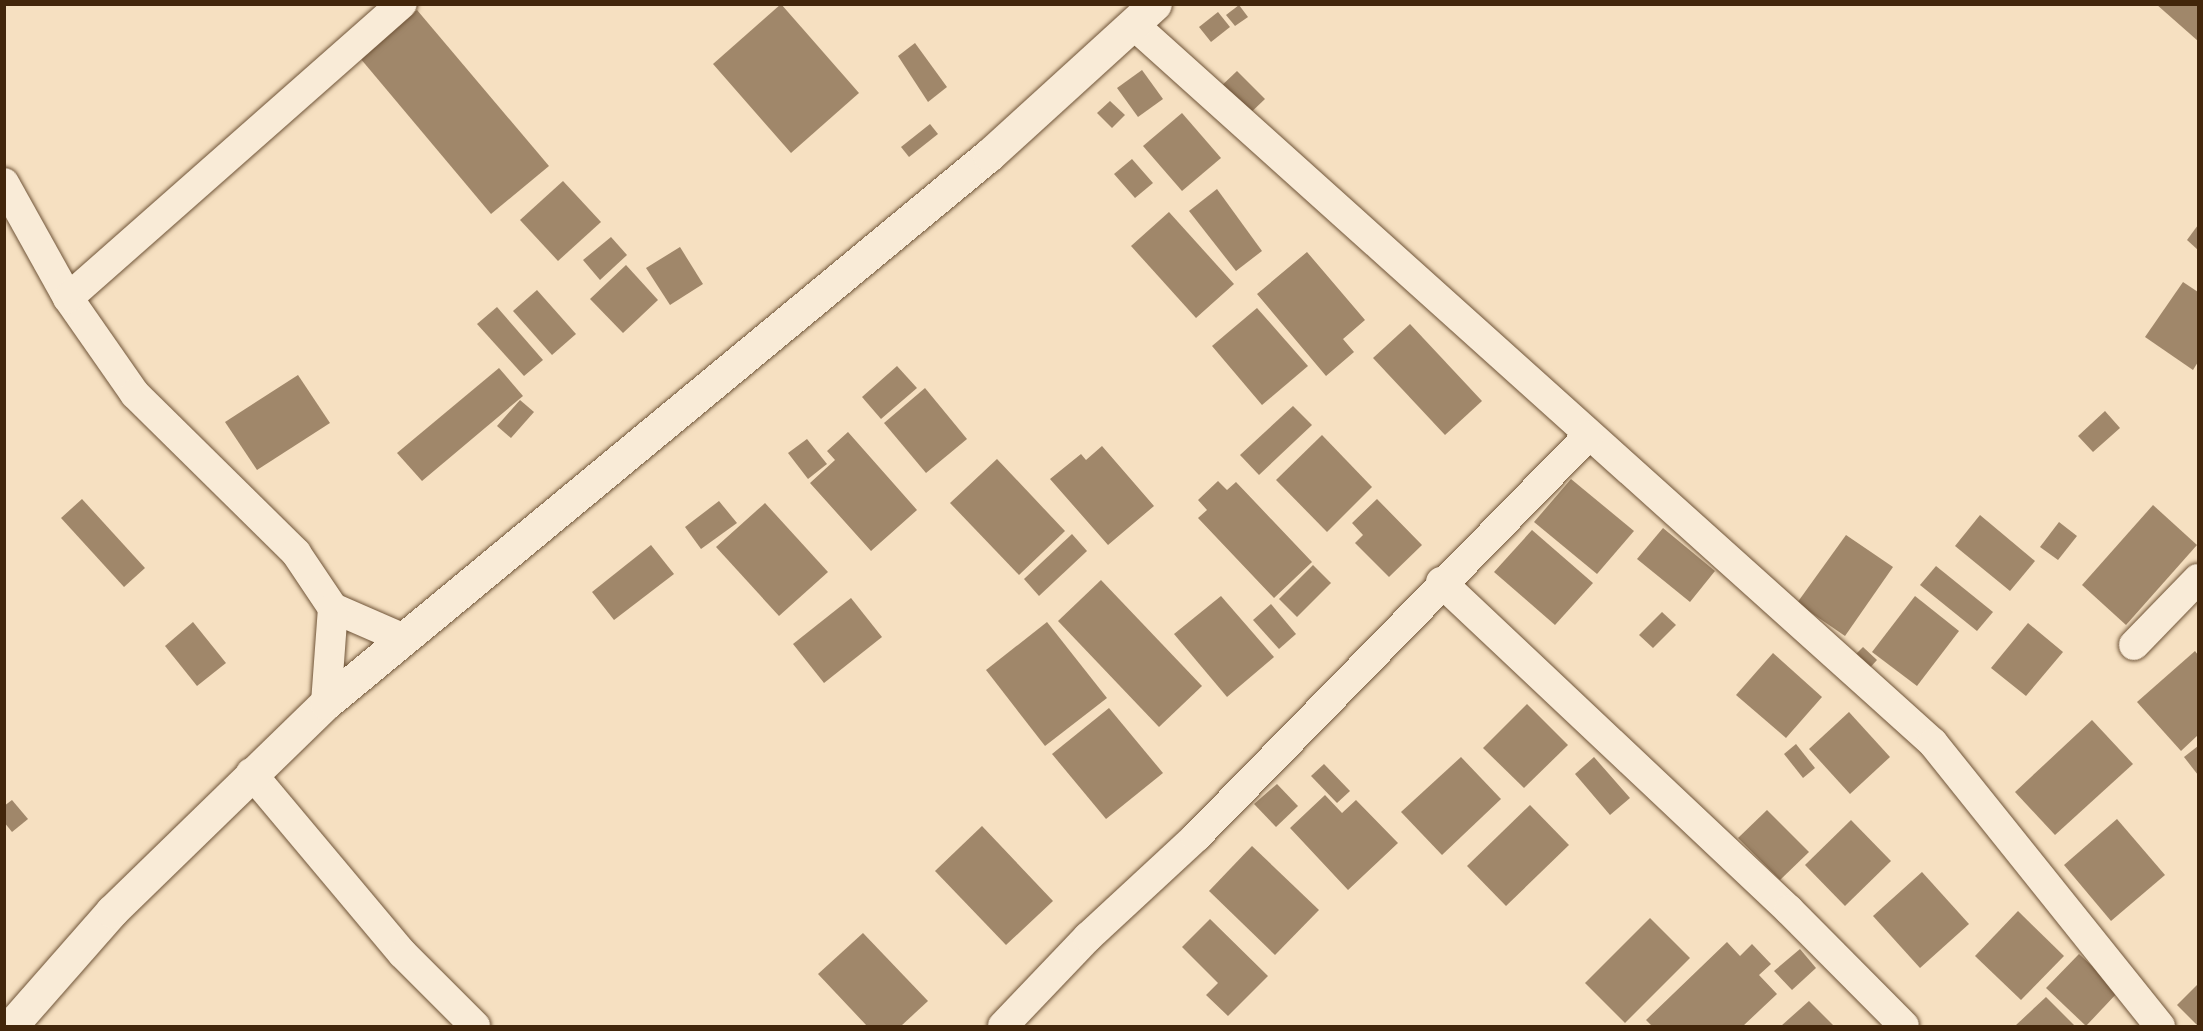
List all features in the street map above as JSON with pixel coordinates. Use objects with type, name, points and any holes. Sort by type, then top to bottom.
[{"type":"main road","points":[[11,1026],[111,911],[251,773],[326,703],[989,155],[1144,15]]},
{"type":"street","points":[[68,298],[402,4]]},
{"type":"street","points":[[1144,15],[1587,436],[1933,743],[2160,1026]]},
{"type":"street","points":[[4,183],[68,298],[135,394],[296,553],[333,608],[404,639]]},
{"type":"street","points":[[1003,1026],[1088,938],[1196,837],[1441,582],[1587,436]]},
{"type":"street","points":[[2134,645],[2199,579]]},
{"type":"street","points":[[1441,582],[1780,902],[1904,1026]]},
{"type":"street","points":[[326,703],[333,608]]},
{"type":"street","points":[[251,773],[403,954],[475,1026]]},
{"type":"building","points":[[781,4],[859,93],[791,153],[713,64]]},
{"type":"building","points":[[2156,4],[2198,4],[2198,41]]},
{"type":"building","points":[[1239,5],[1248,17],[1235,26],[1226,15]]},
{"type":"building","points":[[417,10],[549,166],[491,214],[360,58]]},
{"type":"building","points":[[1218,12],[1230,27],[1211,42],[1199,27]]},
{"type":"building","points":[[915,43],[947,87],[928,102],[898,56]]},
{"type":"building","points":[[1142,70],[1163,99],[1138,117],[1117,88]]},
{"type":"building","points":[[1237,71],[1265,99],[1244,119],[1217,90]]},
{"type":"building","points":[[1110,101],[1125,115],[1112,128],[1097,113]]},
{"type":"building","points":[[1182,113],[1221,158],[1182,191],[1143,146]]},
{"type":"building","points":[[930,124],[938,134],[909,157],[901,147]]},
{"type":"building","points":[[1132,159],[1153,183],[1135,198],[1114,174]]},
{"type":"building","points":[[563,181],[601,222],[558,261],[520,220]]},
{"type":"building","points":[[1217,189],[1262,251],[1236,271],[1189,211]]},
{"type":"building","points":[[1169,212],[1234,284],[1196,318],[1131,246]]},
{"type":"building","points":[[2198,225],[2198,250],[2187,240]]},
{"type":"building","points":[[611,237],[627,255],[600,280],[583,260]]},
{"type":"building","points":[[680,247],[703,284],[670,305],[646,268]]},
{"type":"building","points":[[1307,252],[1365,320],[1343,339],[1354,352],[1326,376],[1257,294]]},
{"type":"building","points":[[626,265],[658,300],[623,333],[590,299]]},
{"type":"building","points":[[2183,282],[2198,292],[2198,362],[2193,370],[2145,337]]},
{"type":"building","points":[[537,290],[576,334],[552,355],[513,311]]},
{"type":"building","points":[[497,307],[543,360],[524,376],[477,324]]},
{"type":"building","points":[[1257,308],[1308,366],[1262,405],[1212,346]]},
{"type":"building","points":[[1410,324],[1482,401],[1445,435],[1373,358]]},
{"type":"building","points":[[897,366],[917,388],[881,419],[862,397]]},
{"type":"building","points":[[499,368],[523,396],[422,481],[397,453]]},
{"type":"building","points":[[298,375],[330,423],[257,470],[225,422]]},
{"type":"building","points":[[925,388],[967,439],[926,473],[884,423]]},
{"type":"building","points":[[520,400],[534,412],[511,438],[497,426]]},
{"type":"building","points":[[1293,406],[1312,425],[1259,475],[1240,455]]},
{"type":"building","points":[[2105,411],[2120,428],[2093,452],[2078,436]]},
{"type":"building","points":[[848,432],[917,510],[871,551],[810,483],[835,460],[827,451]]},
{"type":"building","points":[[1322,435],[1372,487],[1327,532],[1276,480]]},
{"type":"building","points":[[807,439],[827,464],[808,479],[788,453]]},
{"type":"building","points":[[1102,446],[1154,506],[1108,545],[1050,479],[1081,454],[1086,460]]},
{"type":"building","points":[[997,459],[1065,531],[1019,575],[950,503]]},
{"type":"building","points":[[1571,479],[1634,531],[1597,574],[1534,522]]},
{"type":"building","points":[[1218,481],[1227,490],[1236,482],[1312,562],[1274,598],[1198,518],[1207,510],[1198,500]]},
{"type":"building","points":[[82,499],[145,568],[124,587],[61,518]]},
{"type":"building","points":[[1377,499],[1422,545],[1389,577],[1355,543],[1363,535],[1352,523]]},
{"type":"building","points":[[719,501],[737,523],[701,549],[685,527]]},
{"type":"building","points":[[765,503],[828,572],[779,616],[716,547]]},
{"type":"building","points":[[2153,505],[2197,545],[2126,625],[2082,585]]},
{"type":"building","points":[[1980,515],[2035,561],[2010,591],[1955,546]]},
{"type":"building","points":[[2059,522],[2077,536],[2058,560],[2040,547]]},
{"type":"building","points":[[1663,528],[1715,571],[1690,602],[1637,559]]},
{"type":"building","points":[[1532,530],[1593,583],[1555,625],[1494,572]]},
{"type":"building","points":[[1072,534],[1087,551],[1039,596],[1024,579]]},
{"type":"building","points":[[1846,535],[1893,567],[1845,636],[1797,603]]},
{"type":"building","points":[[651,545],[674,574],[614,620],[592,592]]},
{"type":"building","points":[[1313,565],[1331,583],[1297,617],[1279,599]]},
{"type":"building","points":[[1936,566],[1993,612],[1977,631],[1920,585]]},
{"type":"building","points":[[1101,580],[1202,686],[1159,727],[1058,621]]},
{"type":"building","points":[[1221,596],[1274,657],[1227,697],[1174,634]]},
{"type":"building","points":[[1915,596],[1959,631],[1917,686],[1872,652]]},
{"type":"building","points":[[851,598],[882,637],[824,683],[793,644]]},
{"type":"building","points":[[1271,604],[1296,634],[1279,649],[1253,620]]},
{"type":"building","points":[[1662,612],[1676,625],[1653,648],[1639,635]]},
{"type":"building","points":[[193,622],[226,663],[197,686],[165,646]]},
{"type":"building","points":[[1047,622],[1107,698],[1045,746],[986,670]]},
{"type":"building","points":[[2028,623],[2063,652],[2026,696],[1991,668]]},
{"type":"building","points":[[1863,647],[1877,660],[1866,672],[1852,658]]},
{"type":"building","points":[[2195,651],[2198,655],[2198,735],[2181,751],[2137,702]]},
{"type":"building","points":[[1773,653],[1822,697],[1786,738],[1736,695]]},
{"type":"building","points":[[1527,704],[1568,745],[1524,788],[1483,748]]},
{"type":"building","points":[[1109,708],[1163,773],[1106,819],[1052,754]]},
{"type":"building","points":[[1849,712],[1890,757],[1850,794],[1809,749]]},
{"type":"building","points":[[2092,720],[2133,764],[2055,835],[2015,792]]},
{"type":"building","points":[[1796,744],[1815,768],[1803,778],[1784,754]]},
{"type":"building","points":[[2198,746],[2198,775],[2184,757]]},
{"type":"building","points":[[1461,757],[1501,799],[1442,855],[1401,812]]},
{"type":"building","points":[[1594,757],[1630,798],[1610,815],[1575,774]]},
{"type":"building","points":[[1324,764],[1350,791],[1337,803],[1311,776]]},
{"type":"building","points":[[1277,784],[1298,806],[1276,827],[1254,804]]},
{"type":"building","points":[[1325,795],[1342,813],[1356,800],[1398,843],[1348,890],[1290,828]]},
{"type":"building","points":[[12,800],[28,819],[12,832],[4,822],[4,806]]},
{"type":"building","points":[[1530,805],[1569,845],[1506,906],[1467,866]]},
{"type":"building","points":[[1767,810],[1809,852],[1780,880],[1738,838]]},
{"type":"building","points":[[2117,819],[2165,875],[2111,921],[2064,865]]},
{"type":"building","points":[[1851,820],[1891,861],[1845,906],[1805,865]]},
{"type":"building","points":[[982,826],[1053,901],[1006,945],[935,871]]},
{"type":"building","points":[[1252,846],[1319,910],[1275,955],[1209,891]]},
{"type":"building","points":[[1922,872],[1969,924],[1920,968],[1873,916]]},
{"type":"building","points":[[2018,911],[2064,956],[2021,1000],[1975,956]]},
{"type":"building","points":[[1650,918],[1690,958],[1625,1023],[1585,983]]},
{"type":"building","points":[[1210,919],[1268,976],[1228,1016],[1206,995],[1218,983],[1182,947]]},
{"type":"building","points":[[863,933],[928,1001],[901,1026],[867,1026],[818,974]]},
{"type":"building","points":[[1727,942],[1740,956],[1752,944],[1771,964],[1759,975],[1777,994],[1743,1026],[1652,1026],[1646,1020]]},
{"type":"building","points":[[1800,949],[1816,968],[1792,990],[1774,971]]},
{"type":"building","points":[[2079,954],[2119,991],[2086,1026],[2046,988]]},
{"type":"building","points":[[2198,984],[2198,1026],[2177,1005]]},
{"type":"building","points":[[2046,997],[2075,1026],[2015,1026]]},
{"type":"building","points":[[1809,1001],[1834,1026],[1781,1026]]}]
